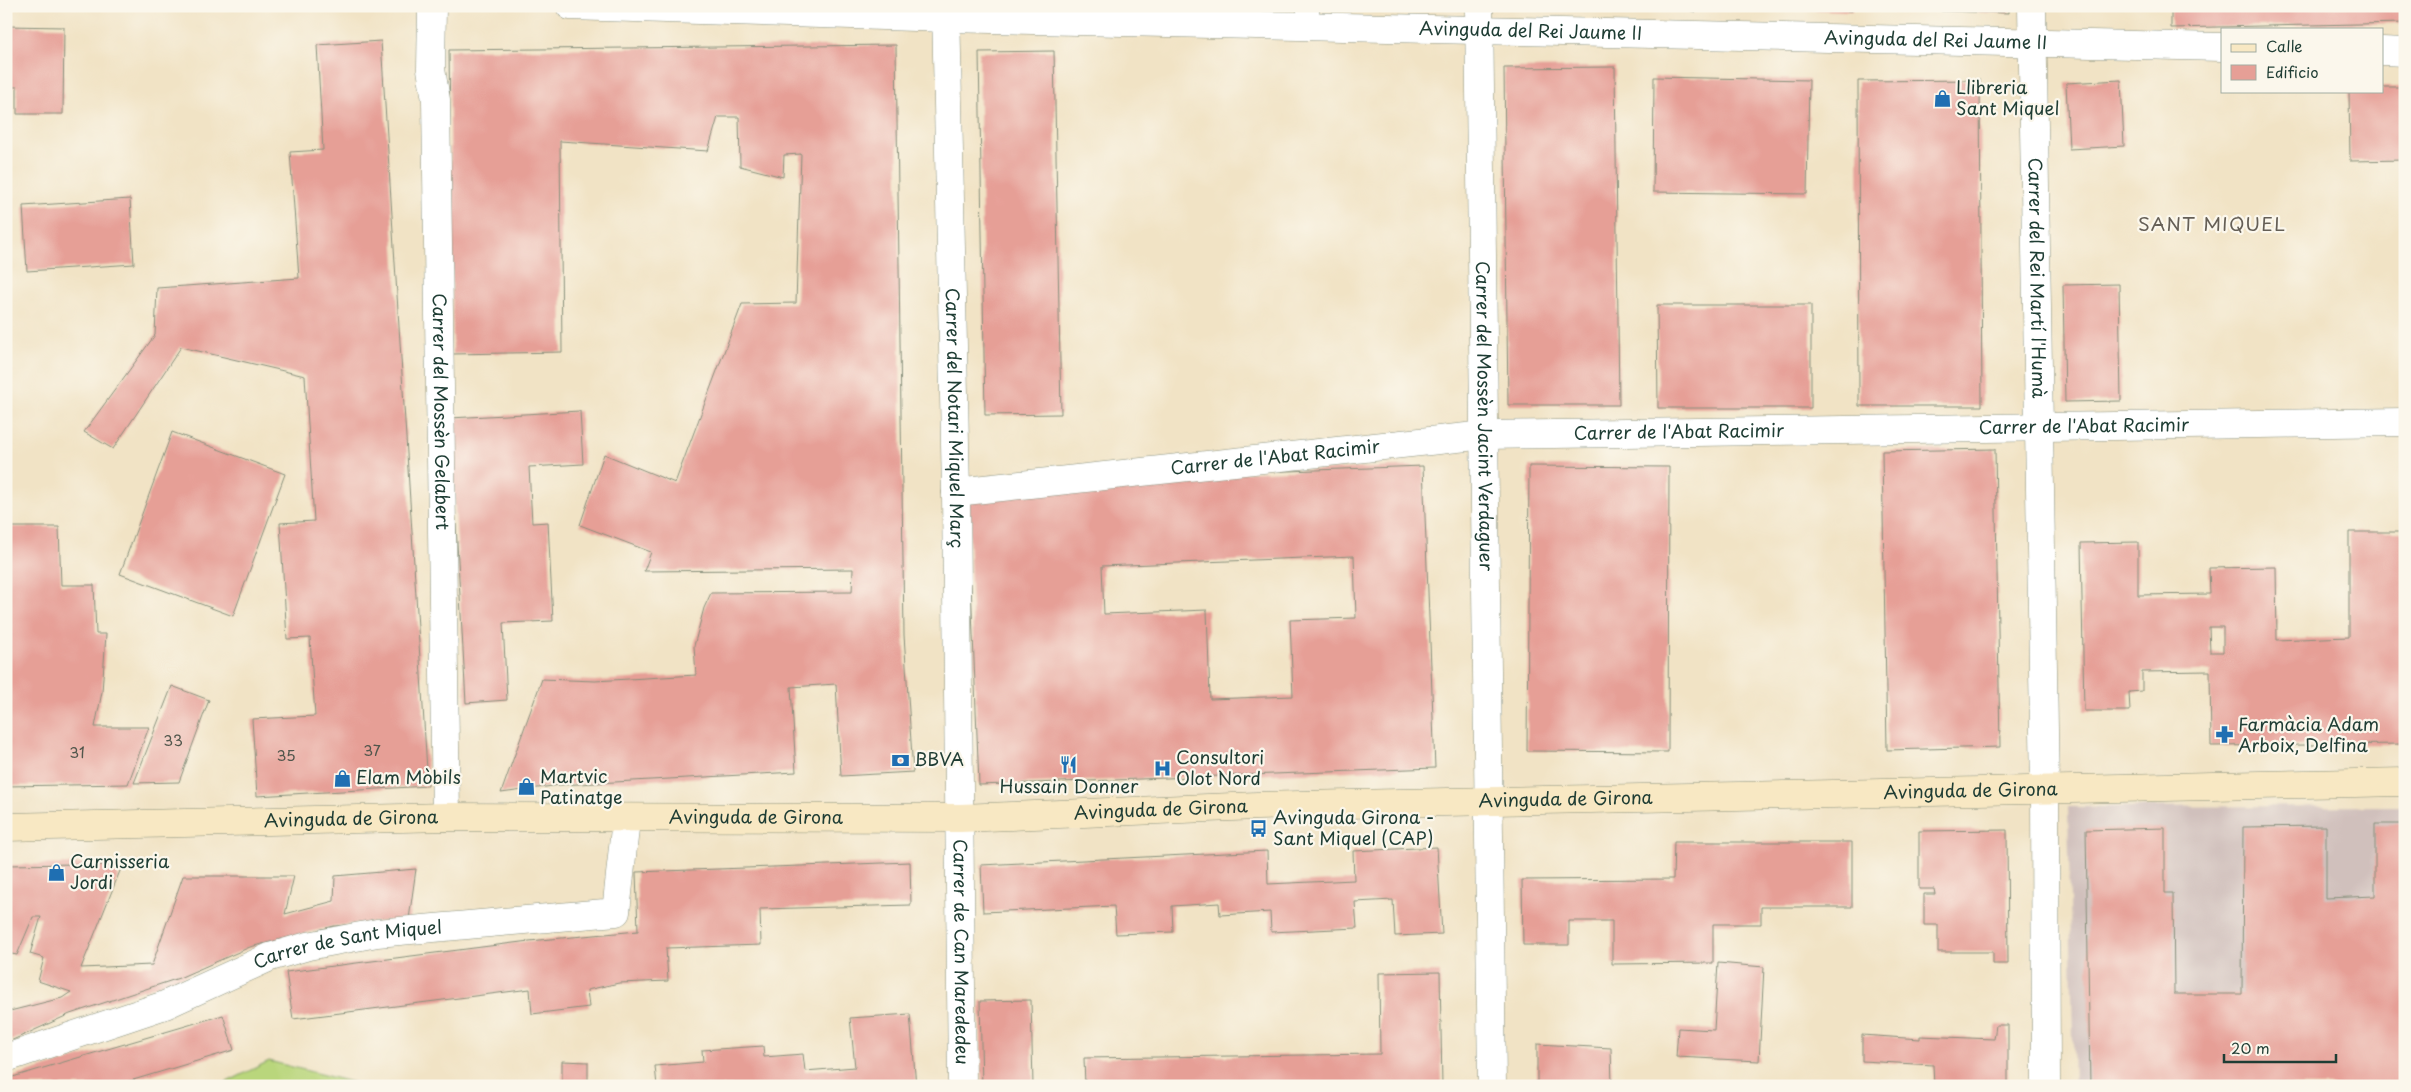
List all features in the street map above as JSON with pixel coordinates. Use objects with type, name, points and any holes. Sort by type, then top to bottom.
[{"type":"main road","name":"Avinguda de Girona","points":[[6,827],[446,817],[626,819],[960,818],[1257,806],[2405,782]]},
{"type":"street","name":"Carrer del Mossèn Gelabert","points":[[432,6],[431,56],[436,100],[446,817]]},
{"type":"street","name":"Avinguda del Rei Jaume II","points":[[570,6],[1480,18],[2032,42],[2221,47]]},
{"type":"street","name":"Carrer del Rei Martí l'Humà","points":[[2032,6],[2045,790],[2046,1086]]},
{"type":"street","name":"Carrer del Notari Miquel Març","points":[[946,12],[956,492],[960,818]]},
{"type":"street","name":"Carrer del Mossèn Jacint Verdaguer","points":[[1480,18],[1492,1086]]},
{"type":"street","points":[[2384,51],[2405,52]]},
{"type":"street","name":"Carrer de l'Abat Racimir","points":[[956,492],[1485,435],[2405,422]]},
{"type":"street","name":"Carrer de Can Marededeu","points":[[960,818],[962,1086]]},
{"type":"street","name":"Carrer de Sant Miquel","points":[[6,1058],[166,1005],[270,957],[308,946],[377,933],[616,912],[626,819]]},
{"type":"shaded area","points":[[2405,806],[2405,1086],[2074,1086],[2068,807]]},
{"type":"green space","points":[[269,1061],[367,1086],[219,1086]]},
{"type":"building","points":[[1675,6],[1696,6],[1695,12]]},
{"type":"building","points":[[1784,6],[1852,6],[1852,11],[1796,9]]},
{"type":"building","points":[[1941,6],[2009,6],[2009,13],[1941,11]]},
{"type":"building","points":[[2171,6],[2405,6],[2405,23],[2171,28]]},
{"type":"building","points":[[6,26],[64,27],[63,114],[17,114],[17,87],[6,87]]},
{"type":"building","points":[[381,41],[428,786],[257,796],[252,719],[315,716],[310,638],[287,639],[280,523],[314,521],[305,376],[181,347],[113,449],[84,432],[155,335],[157,288],[299,278],[290,152],[323,150],[317,45]]},
{"type":"building","points":[[896,45],[904,635],[913,772],[841,776],[836,684],[791,687],[796,772],[560,785],[501,793],[542,679],[595,681],[696,675],[694,646],[704,608],[711,593],[852,592],[853,569],[644,571],[651,552],[580,525],[604,454],[675,483],[742,304],[796,303],[801,154],[784,155],[783,177],[740,166],[739,117],[718,117],[708,151],[560,141],[562,352],[453,354],[449,50]]},
{"type":"building","points":[[1054,51],[1061,414],[985,415],[979,52]]},
{"type":"building","points":[[1615,67],[1619,405],[1508,405],[1504,68]]},
{"type":"building","points":[[1654,77],[1809,80],[1807,194],[1653,192]]},
{"type":"building","points":[[1980,80],[1982,406],[1859,406],[1858,81]]},
{"type":"building","points":[[2121,80],[2124,146],[2069,149],[2066,83]]},
{"type":"building","points":[[2384,87],[2405,87],[2405,160],[2350,161],[2349,92],[2384,92]]},
{"type":"building","points":[[130,199],[134,264],[27,271],[23,206]]},
{"type":"building","points":[[2119,284],[2121,401],[2065,402],[2063,285]]},
{"type":"building","points":[[1657,305],[1811,305],[1811,408],[1658,408]]},
{"type":"building","points":[[580,411],[583,464],[529,467],[532,523],[548,522],[553,621],[503,623],[507,700],[466,703],[450,418]]},
{"type":"building","points":[[172,432],[285,474],[233,616],[120,574]]},
{"type":"building","points":[[1995,449],[2000,747],[1887,750],[1882,451]]},
{"type":"building","points":[[1423,466],[1435,768],[979,785],[967,483]],"holes":[[[1354,556],[1356,618],[1290,620],[1293,696],[1210,699],[1207,610],[1104,614],[1102,566]]]},
{"type":"building","points":[[1529,466],[1669,467],[1668,752],[1527,751]]},
{"type":"building","points":[[6,527],[59,527],[61,585],[94,585],[96,634],[106,634],[102,692],[95,727],[149,727],[128,784],[6,786]]},
{"type":"building","points":[[2349,532],[2405,532],[2405,744],[2211,746],[2210,671],[2142,672],[2142,691],[2129,692],[2130,711],[2084,711],[2081,543],[2138,542],[2138,595],[2210,594],[2209,568],[2276,567],[2277,640],[2349,637]],"holes":[[[2209,627],[2223,627],[2223,652],[2210,652]]]},
{"type":"building","points":[[172,686],[209,700],[179,782],[134,783]]},
{"type":"building","points":[[2375,824],[2405,824],[2405,1086],[2090,1086],[2086,830],[2165,828],[2165,893],[2173,893],[2174,994],[2242,994],[2243,827],[2326,826],[2326,898],[2375,896]]},
{"type":"building","points":[[2007,830],[2008,964],[1993,964],[1993,952],[1938,952],[1938,925],[1924,925],[1924,894],[1935,894],[1934,889],[1919,889],[1919,831]]},
{"type":"building","points":[[1674,842],[1852,842],[1852,907],[1761,907],[1761,924],[1713,924],[1713,963],[1612,964],[1612,921],[1569,921],[1569,945],[1523,945],[1522,880],[1673,879]]},
{"type":"building","points":[[1437,847],[1442,934],[1395,936],[1393,900],[1355,902],[1357,928],[1271,932],[1270,912],[1220,915],[1219,903],[1172,906],[1173,932],[1116,934],[1114,906],[983,912],[981,865],[1267,851],[1268,884],[1354,880],[1353,851]]},
{"type":"building","points":[[910,862],[911,905],[760,909],[761,945],[666,948],[668,981],[619,983],[587,990],[589,1007],[532,1014],[530,989],[293,1019],[286,972],[529,941],[638,931],[636,872]]},
{"type":"building","points":[[79,864],[122,866],[81,968],[152,965],[183,876],[294,876],[285,914],[334,901],[335,876],[416,869],[409,919],[334,926],[250,947],[179,978],[70,1014],[6,1043],[6,1012],[62,998],[71,992],[38,981],[44,958],[30,954],[41,917],[33,917],[17,955],[6,953],[6,865]]},
{"type":"building","points":[[1718,963],[1764,967],[1759,1061],[1676,1057],[1678,1028],[1714,1030]]},
{"type":"building","points":[[1440,972],[1442,1086],[1085,1086],[1084,1058],[1380,1054],[1379,973]]},
{"type":"building","points":[[1031,1000],[1033,1086],[982,1086],[980,1001]]},
{"type":"building","points":[[910,1014],[916,1086],[657,1086],[655,1066],[703,1062],[702,1050],[763,1046],[764,1057],[803,1054],[805,1071],[855,1067],[850,1018]]},
{"type":"building","points":[[223,1015],[234,1050],[113,1086],[6,1086],[6,1079]]},
{"type":"building","points":[[1996,1025],[2008,1025],[2008,1086],[1934,1086],[1933,1065],[1862,1061],[1862,1035],[1920,1039],[1920,1036],[1994,1039]]},
{"type":"building","points":[[1537,1044],[1611,1048],[1612,1086],[1537,1086]]},
{"type":"building","points":[[562,1061],[588,1062],[588,1086],[562,1086]]},
{"type":"place","name":"Llibreria Sant Miquel","points":[[1942,98]]},
{"type":"place","name":"Farmàcia Adam Arboix, Delfina","points":[[2224,735]]},
{"type":"place","name":"BBVA","points":[[900,760]]},
{"type":"place","name":"Hussain Donner","points":[[1069,764]]},
{"type":"place","name":"Consultori Olot Nord","points":[[1162,768]]},
{"type":"place","name":"Elam Mòbils","points":[[342,778]]},
{"type":"place","name":"Martvic Patinatge","points":[[526,787]]},
{"type":"place","name":"Avinguda Girona - Sant Miquel (CAP)","points":[[1259,828]]},
{"type":"place","name":"Carnisseria Jordi","points":[[56,872]]},
{"type":"district","name":"SANT MIQUEL","points":[[2212,224]]}]
